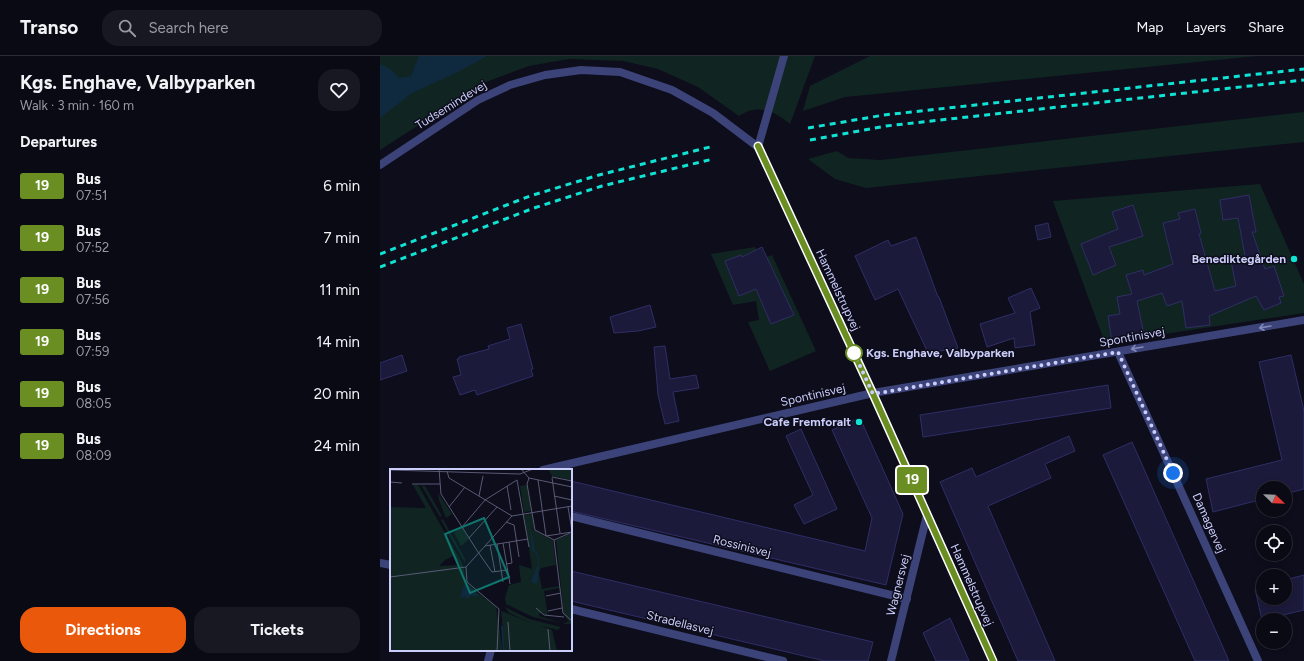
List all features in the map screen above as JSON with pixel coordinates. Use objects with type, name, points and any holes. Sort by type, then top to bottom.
[{"type":"street","points":[[758,146],[784,56]]},
{"type":"street","name":"Tudsemindevej","points":[[380,164],[478,100],[510,85],[545,75],[581,70],[620,72],[672,90],[713,113],[758,146]]},
{"type":"street","name":"Hammelstrupvej","points":[[758,146],[873,394],[993,661]]},
{"type":"street","name":"Spontinisvej","points":[[547,469],[873,394],[1304,320]]},
{"type":"street","name":"Damagervej","points":[[1118,352],[1258,661]]},
{"type":"street","name":"Wagnersvej","points":[[891,661],[927,515]]},
{"type":"street","name":"Rossinisvej","points":[[572,516],[906,599]]},
{"type":"street","points":[[380,563],[390,565]]},
{"type":"street","name":"Stradellasvej","points":[[572,609],[783,661]]},
{"type":"street","points":[[488,661],[491,651]]},
{"type":"green space","points":[[380,56],[815,56],[790,124],[778,115],[766,110],[753,110],[739,116],[698,87],[658,69],[623,61],[569,59],[529,66],[486,82],[380,150]]},
{"type":"green space","points":[[870,56],[1257,56],[845,97],[803,111],[810,86]]},
{"type":"green space","points":[[1304,112],[1304,142],[866,188],[835,179],[808,159],[837,151],[848,158],[880,160]]},
{"type":"green space","points":[[1260,184],[1304,284],[1304,313],[1105,343],[1053,201]]},
{"type":"green space","points":[[755,247],[761,259],[772,255],[816,351],[770,371],[748,322],[759,320],[756,301],[733,305],[711,254]]},
{"type":"water","points":[[419,56],[487,56],[458,72],[412,93],[380,118],[380,64],[390,69],[399,78],[411,76]]},
{"type":"building","points":[[1249,195],[1256,232],[1252,232],[1265,269],[1274,266],[1284,296],[1279,297],[1281,303],[1264,310],[1256,296],[1209,316],[1210,325],[1186,328],[1182,301],[1167,306],[1162,293],[1137,301],[1144,335],[1112,341],[1108,316],[1120,314],[1117,297],[1132,294],[1126,275],[1143,270],[1144,275],[1173,264],[1163,223],[1180,219],[1178,213],[1195,209],[1201,233],[1199,234],[1215,291],[1236,286],[1231,261],[1245,256],[1238,218],[1223,220],[1220,200]]},
{"type":"building","points":[[1133,205],[1143,236],[1109,247],[1116,265],[1093,275],[1081,244],[1118,229],[1112,212]]},
{"type":"building","points":[[1048,223],[1051,237],[1038,240],[1035,226]]},
{"type":"building","points":[[916,237],[958,348],[928,353],[898,289],[875,300],[855,256],[888,240],[891,246]]},
{"type":"building","points":[[762,247],[794,315],[771,324],[756,289],[739,296],[725,261],[741,255],[742,257]]},
{"type":"building","points":[[1031,288],[1040,308],[1030,312],[1035,345],[1015,348],[1014,338],[987,347],[980,324],[1015,313],[1008,298]]},
{"type":"building","points":[[650,305],[656,327],[638,331],[614,333],[610,317]]},
{"type":"building","points":[[521,324],[533,369],[531,369],[533,376],[477,395],[475,390],[460,395],[453,377],[461,375],[457,359],[459,359],[459,357],[489,349],[488,346],[510,339],[507,328]]},
{"type":"building","points":[[665,346],[670,379],[696,375],[699,388],[673,392],[679,421],[665,424],[658,395],[654,347]]},
{"type":"building","points":[[402,355],[407,371],[380,380],[380,363]]},
{"type":"building","points":[[1291,355],[1304,411],[1304,489],[1292,492],[1292,481],[1256,481],[1256,501],[1213,512],[1206,479],[1282,460],[1259,362]]},
{"type":"building","points":[[1108,385],[1111,408],[923,437],[920,415]]},
{"type":"building","points":[[860,418],[903,514],[886,585],[572,511],[572,481],[865,551],[872,518],[832,430]]},
{"type":"building","points":[[801,429],[837,509],[804,524],[794,505],[813,495],[786,436]]},
{"type":"building","points":[[1069,436],[1075,451],[1045,464],[1051,478],[988,506],[1055,661],[1018,661],[940,482],[972,468],[976,477]]},
{"type":"building","points":[[1132,442],[1229,661],[1195,661],[1103,455]]},
{"type":"building","points":[[572,571],[873,642],[868,661],[825,661],[572,601]]},
{"type":"building","points":[[1304,575],[1304,610],[1291,613],[1260,613],[1259,605],[1292,605],[1292,578]]},
{"type":"building","points":[[950,618],[969,661],[936,661],[923,633]]},
{"type":"railway","points":[[808,128],[884,115],[1304,69]]},
{"type":"railway","points":[[810,140],[886,126],[1304,80]]},
{"type":"railway","points":[[380,254],[530,196],[599,175],[710,147]]},
{"type":"railway","points":[[380,267],[534,208],[602,186],[713,159]]},
{"type":"bus line","name":"19","points":[[758,146],[873,394],[993,661]]},
{"type":"place","name":"Benediktegården","points":[[1294,259]]},
{"type":"place","name":"Kgs. Enghave, Valbyparken","points":[[854,353]]},
{"type":"place","name":"Cafe Fremforalt","points":[[859,422]]},
{"type":"route","points":[[854,353],[873,394],[1118,352],[1173,473]]}]
